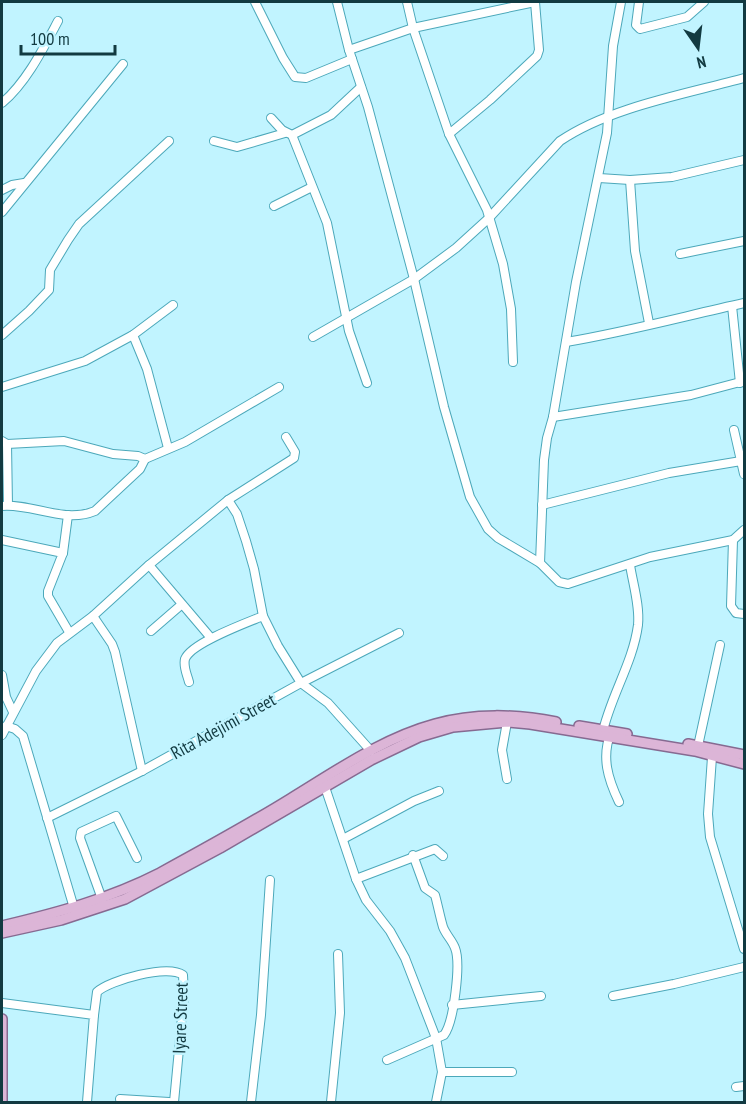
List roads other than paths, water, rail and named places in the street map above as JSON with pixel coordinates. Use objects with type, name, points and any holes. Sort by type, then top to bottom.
[{"type":"main road","points":[[2,933],[61,920],[124,899],[220,849],[325,787],[333,777],[371,751],[434,724],[462,719],[530,720],[695,752],[744,764]]},
{"type":"main road","points":[[2,926],[102,899],[159,873],[333,777],[402,744],[438,730],[511,720]]},
{"type":"main road","points":[[606,734],[698,746],[744,755]]},
{"type":"main road","points":[[2,1020],[2,1102]]},
{"type":"street","points":[[255,2],[295,77],[306,78],[352,59]]},
{"type":"street","points":[[337,2],[414,279],[444,407],[468,488],[476,509],[488,529],[498,538],[540,563],[564,584],[650,557],[733,540],[744,530]]},
{"type":"street","points":[[408,2],[413,28],[449,134],[489,218],[503,264],[512,309],[513,362]]},
{"type":"street","points":[[349,50],[413,28],[535,2],[539,50],[537,56],[449,134]]},
{"type":"street","points":[[540,563],[547,438],[553,417],[576,282],[599,178],[609,118],[613,46],[621,2]]},
{"type":"street","points":[[639,2],[636,25],[640,29],[687,17],[705,2]]},
{"type":"street","points":[[2,103],[26,75],[58,21]]},
{"type":"street","points":[[2,212],[123,64]]},
{"type":"street","points":[[313,337],[414,279],[456,248],[489,218],[560,141],[572,133],[650,103],[744,78]]},
{"type":"street","points":[[214,141],[237,147],[289,134],[331,115],[362,87]]},
{"type":"street","points":[[271,118],[289,134],[327,223],[349,331],[367,383]]},
{"type":"street","points":[[2,335],[49,291],[50,270],[80,224],[169,141]]},
{"type":"street","points":[[599,178],[630,180],[672,177],[744,160]]},
{"type":"street","points":[[630,180],[635,251],[649,323]]},
{"type":"street","points":[[2,190],[24,183]]},
{"type":"street","points":[[274,206],[312,187]]},
{"type":"street","points":[[680,254],[744,241]]},
{"type":"street","points":[[566,342],[608,335],[649,323],[744,303]]},
{"type":"street","points":[[2,387],[85,361],[133,335],[172,305]]},
{"type":"street","points":[[553,417],[691,395],[742,382],[732,306]]},
{"type":"street","points":[[133,335],[147,369],[168,448]]},
{"type":"street","points":[[146,459],[113,454],[64,441],[4,443],[4,506],[68,515],[95,511],[140,469],[146,459],[185,442],[279,387]]},
{"type":"street","points":[[734,430],[744,474]]},
{"type":"street","points":[[2,735],[46,655],[69,633],[93,616],[149,565],[228,500],[294,458],[295,452],[286,437]]},
{"type":"street","points":[[542,504],[669,473],[741,461]]},
{"type":"street","points":[[228,500],[237,514],[246,541],[263,616],[301,683],[328,703],[371,751]]},
{"type":"street","points":[[68,515],[63,553],[48,596],[69,633]]},
{"type":"street","points":[[2,540],[63,553]]},
{"type":"street","points":[[733,540],[731,606],[736,613],[744,614]]},
{"type":"street","points":[[149,565],[211,638]]},
{"type":"street","points":[[620,802],[610,782],[605,755],[610,706],[628,662],[638,622],[630,565]]},
{"type":"street","points":[[151,631],[181,605]]},
{"type":"street","points":[[93,616],[115,652],[142,771]]},
{"type":"street","points":[[189,682],[185,668],[188,654],[211,638],[263,616]]},
{"type":"street","name":"Rita Adejimi Street","points":[[47,818],[142,771],[301,683],[399,633]]},
{"type":"street","points":[[698,746],[720,645]]},
{"type":"street","points":[[2,675],[6,697],[13,712]]},
{"type":"street","points":[[507,779],[502,750],[511,720]]},
{"type":"street","points":[[6,726],[15,729],[22,736],[74,908]]},
{"type":"street","points":[[712,757],[708,814],[710,837],[744,949]]},
{"type":"street","points":[[325,787],[356,879],[366,900],[390,931],[405,958],[436,1038],[442,1072],[436,1102]]},
{"type":"street","points":[[343,839],[414,801],[439,791]]},
{"type":"street","points":[[102,899],[80,838],[81,832],[116,816],[137,858]]},
{"type":"street","points":[[356,879],[413,855],[435,849],[443,856]]},
{"type":"street","points":[[387,1060],[444,1035],[447,1031],[452,1005],[456,970],[455,949],[444,928],[435,895],[423,884],[413,855]]},
{"type":"street","points":[[251,1102],[261,1015],[270,880]]},
{"type":"street","points":[[331,1102],[340,1013],[338,954]]},
{"type":"street","points":[[613,996],[744,967]]},
{"type":"street","name":"Iyare Street","points":[[94,1014],[97,992],[114,982],[147,973],[176,971],[183,975],[184,996],[174,1102]]},
{"type":"street","points":[[452,1005],[541,996]]},
{"type":"street","points":[[2,1004],[94,1014],[87,1102]]},
{"type":"street","points":[[442,1072],[512,1072]]},
{"type":"street","points":[[120,1099],[169,1102]]}]
